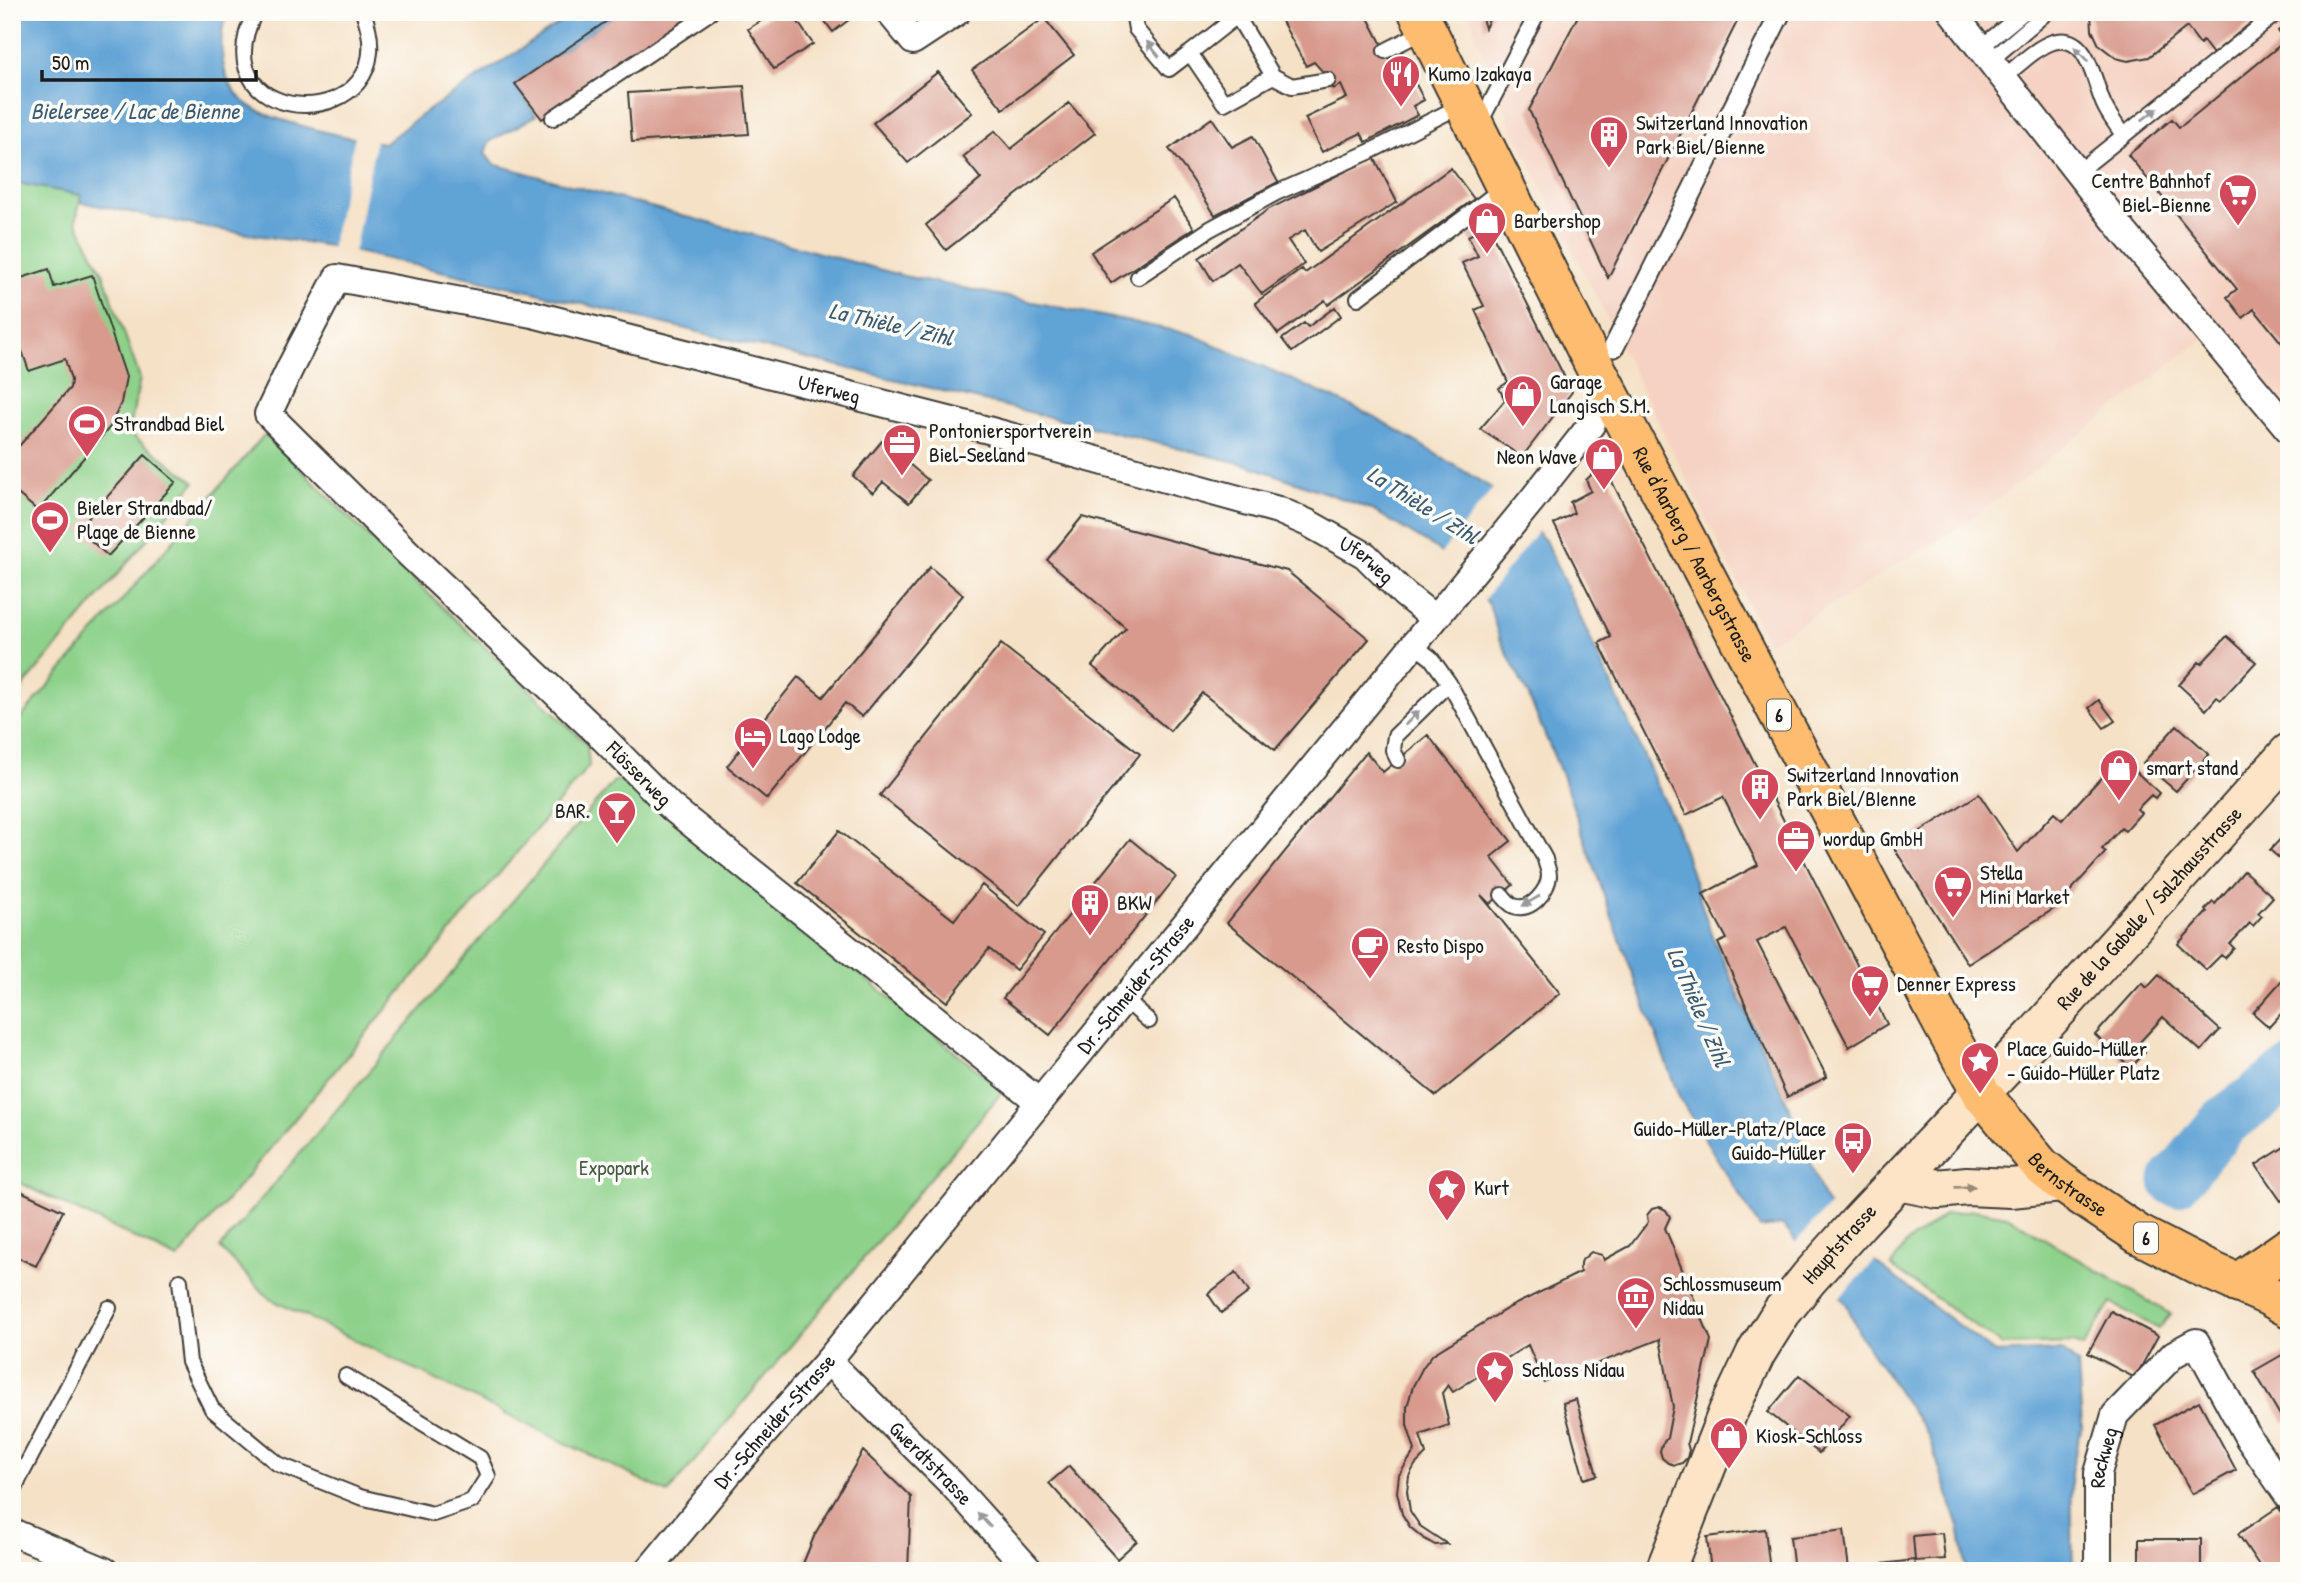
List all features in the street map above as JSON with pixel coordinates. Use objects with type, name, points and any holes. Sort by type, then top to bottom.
[{"type":"main road","name":"Rue d'Aarberg / Aarbergstrasse","points":[[1423,21],[1606,386],[1941,1023],[1981,1093]]},
{"type":"main road","name":"Rue de la Gabelle / Salzhausstrasse","points":[[1981,1093],[2289,752]]},
{"type":"main road","name":"Hauptstrasse","points":[[1667,1570],[1728,1412],[1756,1353],[1781,1313],[1859,1222],[1981,1093]]},
{"type":"main road","name":"Bernstrasse","points":[[1981,1093],[2041,1166],[2062,1183],[2138,1234],[2289,1308]]},
{"type":"main road","points":[[1898,1181],[1938,1189],[1967,1186],[2011,1188],[2062,1183]]},
{"type":"main road","points":[[2237,1283],[2289,1247]]},
{"type":"street","points":[[889,12],[913,41],[957,12]]},
{"type":"street","points":[[1615,347],[1781,12]]},
{"type":"street","points":[[1952,12],[2132,242],[2289,430]]},
{"type":"street","name":"Uferweg","points":[[268,414],[337,278],[531,314],[988,430],[1278,510],[1308,523],[1364,555],[1404,594],[1440,611]]},
{"type":"street","name":"Dr.-Schneider-Strasse","points":[[648,1571],[729,1473],[828,1361],[1532,500],[1591,425],[1606,386]]},
{"type":"street","name":"Flösserweg","points":[[268,414],[671,807],[1038,1101]]},
{"type":"street","name":"Reckweg","points":[[2098,1571],[2098,1474],[2115,1415],[2174,1354],[2196,1342],[2249,1439],[2289,1497]]},
{"type":"street","name":"Gwerdtstrasse","points":[[828,1361],[952,1484],[1030,1571]]},
{"type":"street","points":[[12,1531],[106,1571]]},
{"type":"lane","points":[[256,12],[244,41],[244,60],[258,89],[273,99],[310,105],[328,103],[343,97],[359,82],[371,58],[370,36],[363,12]]},
{"type":"lane","points":[[553,118],[711,12]]},
{"type":"lane","points":[[1133,12],[1136,29],[1169,69],[1237,16],[1273,76],[1292,86],[1328,80]]},
{"type":"lane","points":[[1138,277],[1210,229],[1276,193],[1370,152],[1469,117],[1538,12]]},
{"type":"lane","points":[[1992,62],[2024,12]]},
{"type":"lane","points":[[1992,62],[2048,12]]},
{"type":"lane","points":[[2078,172],[2278,12]]},
{"type":"lane","points":[[1385,51],[1423,21]]},
{"type":"lane","points":[[1992,62],[2060,41],[2069,42],[2086,57],[2105,109],[2123,135]]},
{"type":"lane","points":[[1190,53],[1224,103],[1273,76]]},
{"type":"lane","points":[[1359,298],[1505,186]]},
{"type":"lane","points":[[1414,645],[1431,658],[1449,683],[1545,859],[1549,873],[1548,884],[1531,904],[1514,906],[1502,895]]},
{"type":"lane","points":[[1398,760],[1392,750],[1395,736],[1449,683]]},
{"type":"lane","points":[[1124,999],[1149,1021]]},
{"type":"lane","points":[[180,1281],[189,1362],[212,1409],[278,1464],[360,1497],[433,1514],[472,1501],[488,1476],[480,1458],[346,1376]]},
{"type":"lane","points":[[12,1497],[109,1308]]},
{"type":"shaded area","points":[[1469,12],[2289,12],[2289,430],[2208,335],[1968,522],[1768,643],[1514,131]]},
{"type":"green space","name":"Strandbad Biel","points":[[12,182],[81,195],[76,221],[103,273],[140,378],[129,433],[195,482],[12,700]]},
{"type":"green space","points":[[265,434],[376,544],[587,744],[589,766],[178,1259],[12,1179],[12,728]]},
{"type":"green space","name":"Expopark","points":[[614,781],[626,781],[1003,1091],[668,1493],[270,1299],[220,1248]]},
{"type":"green space","points":[[1974,1210],[2007,1216],[2170,1314],[2159,1329],[2111,1303],[2083,1347],[2073,1343],[2002,1345],[1891,1266],[1906,1244],[1946,1214]]},
{"type":"water","points":[[12,12],[229,12],[223,27],[222,54],[231,87],[240,98],[264,114],[279,119],[338,135],[385,143],[421,115],[577,12],[620,12],[516,83],[536,116],[489,142],[485,153],[493,164],[904,276],[1191,334],[1375,417],[1490,487],[1545,540],[1676,826],[1712,936],[1788,1105],[1825,1201],[1872,1260],[1995,1353],[2062,1350],[2078,1364],[2082,1427],[2071,1472],[2073,1571],[1966,1571],[1959,1526],[1928,1435],[1860,1335],[1847,1305],[1783,1225],[1760,1228],[1679,1097],[1562,775],[1528,695],[1499,637],[1489,604],[1437,549],[1371,509],[1248,465],[533,292],[330,246],[208,228],[80,202],[81,195],[12,182]]},
{"type":"pier","points":[[355,136],[376,138],[354,254],[331,249]]},
{"type":"pier","points":[[1495,486],[1539,529],[1482,602],[1439,556]]},
{"type":"pier","points":[[1831,1204],[1877,1259],[1838,1299],[1794,1244]]},
{"type":"building","points":[[620,12],[701,12],[542,119],[515,84]]},
{"type":"building","points":[[775,12],[791,12],[813,44],[774,69],[748,29]]},
{"type":"building","points":[[818,12],[859,12],[833,32]]},
{"type":"building","points":[[1277,12],[1365,12],[1390,60],[1401,55],[1424,100],[1413,106],[1418,115],[1366,142],[1361,133],[1322,152],[1305,118],[1347,98],[1341,85],[1333,89],[1314,62],[1306,66]]},
{"type":"building","points":[[1480,12],[1493,12],[1485,28]]},
{"type":"building","name":"Switzerland Innovation Park Biel/Bienne","points":[[1580,12],[1742,12],[1608,278],[1529,110]]},
{"type":"building","points":[[2091,12],[2264,12],[2213,54],[2203,41],[2200,44],[2187,27],[2149,57],[2128,61],[2116,58],[2099,45],[2092,30]]},
{"type":"building","points":[[1044,18],[1074,55],[1003,109],[972,70]]},
{"type":"building","name":"Centre Bahnhof Biel-Bienne","points":[[2289,22],[2289,352],[2254,309],[2243,318],[2227,297],[2237,289],[2128,155],[2172,119],[2179,127],[2184,124],[2285,41],[2278,31]]},
{"type":"building","points":[[938,72],[972,113],[908,163],[873,123]]},
{"type":"building","points":[[744,86],[749,134],[632,142],[628,93]]},
{"type":"building","points":[[1069,103],[1095,133],[946,250],[926,225],[981,179],[963,157],[995,131],[1011,149]]},
{"type":"building","points":[[1212,118],[1232,147],[1253,136],[1278,182],[1215,215],[1169,149]]},
{"type":"building","points":[[1374,157],[1397,202],[1318,252],[1305,230],[1288,240],[1304,264],[1262,294],[1238,263],[1213,281],[1199,258],[1269,209]]},
{"type":"building","points":[[1451,168],[1474,199],[1328,305],[1325,300],[1278,334],[1255,303],[1302,269],[1305,273]]},
{"type":"building","points":[[1174,198],[1194,228],[1111,283],[1091,252]]},
{"type":"building","points":[[1488,226],[1572,392],[1522,457],[1480,429],[1505,400],[1499,388],[1508,382],[1475,310],[1484,306],[1462,263],[1478,256],[1468,236]]},
{"type":"building","points":[[49,269],[54,287],[92,275],[126,377],[121,403],[110,427],[38,511],[12,489],[12,454],[70,388],[71,380],[65,359],[29,371],[12,322],[12,281]]},
{"type":"building","points":[[1335,307],[1341,316],[1292,352],[1282,339],[1304,323],[1308,327]]},
{"type":"building","points":[[882,441],[928,480],[909,503],[883,482],[873,493],[853,476]]},
{"type":"building","points":[[145,455],[176,482],[108,556],[78,529]]},
{"type":"building","points":[[1603,464],[1887,1024],[1849,1047],[1786,927],[1757,942],[1827,1077],[1787,1097],[1718,943],[1727,939],[1703,894],[1758,865],[1723,797],[1686,815],[1599,643],[1611,637],[1554,524],[1574,513],[1570,502],[1591,491],[1586,480]]},
{"type":"building","points":[[1082,517],[1287,571],[1369,639],[1275,750],[1202,693],[1170,731],[1092,666],[1126,628],[1047,560]]},
{"type":"building","points":[[930,567],[963,595],[862,717],[845,703],[767,799],[727,766],[798,677],[823,697]]},
{"type":"building","points":[[2227,636],[2256,662],[2221,700],[2217,697],[2206,710],[2179,685]]},
{"type":"building","points":[[1001,644],[1140,754],[1019,906],[880,795]]},
{"type":"building","points":[[2099,700],[2115,721],[2104,728],[2089,708]]},
{"type":"building","points":[[2177,725],[2209,754],[2176,791],[2143,763]]},
{"type":"building","points":[[1428,735],[1511,841],[1491,857],[1513,885],[1490,904],[1481,895],[1560,993],[1436,1096],[1227,923],[1366,752],[1383,772]]},
{"type":"building","points":[[2120,757],[2159,793],[2155,798],[2151,795],[2137,809],[2141,813],[2125,831],[2121,828],[2102,849],[2106,852],[2055,908],[1968,964],[1894,848],[1979,794],[2018,852],[2054,813],[2062,820]]},
{"type":"building","points":[[2289,830],[2289,867],[2270,850]]},
{"type":"building","points":[[839,831],[954,920],[982,885],[1044,935],[1016,970],[989,949],[947,1002],[797,883]]},
{"type":"building","name":"BKW","points":[[1130,839],[1176,877],[1050,1035],[1003,998]]},
{"type":"building","points":[[2244,871],[2273,897],[2258,913],[2262,916],[2253,926],[2250,923],[2230,944],[2234,948],[2225,958],[2221,955],[2206,970],[2178,944],[2207,912],[2205,910],[2213,902],[2215,904]]},
{"type":"building","points":[[2159,975],[2220,1030],[2201,1051],[2163,1017],[2137,1045],[2145,1052],[2131,1068],[2095,1035],[2142,983],[2147,988]]},
{"type":"building","points":[[2283,979],[2289,985],[2289,1005],[2269,1027],[2253,1013]]},
{"type":"building","points":[[2286,1146],[2289,1151],[2289,1195],[2281,1201],[2256,1165]]},
{"type":"building","points":[[12,1187],[63,1211],[36,1266],[12,1255]]},
{"type":"building","points":[[1660,1207],[1666,1210],[1670,1217],[1665,1228],[1711,1340],[1687,1443],[1687,1458],[1675,1465],[1662,1458],[1660,1451],[1667,1438],[1673,1407],[1660,1339],[1576,1372],[1574,1368],[1544,1382],[1528,1345],[1453,1392],[1448,1385],[1442,1393],[1449,1425],[1420,1435],[1426,1454],[1409,1476],[1407,1491],[1410,1511],[1420,1526],[1447,1544],[1435,1545],[1423,1538],[1410,1527],[1402,1514],[1397,1492],[1399,1475],[1415,1450],[1407,1425],[1407,1407],[1413,1386],[1423,1367],[1433,1354],[1508,1308],[1581,1272],[1579,1269],[1582,1260],[1591,1252],[1602,1255],[1604,1260],[1630,1246],[1648,1222],[1647,1215],[1652,1209]]},
{"type":"building","points":[[1236,1272],[1249,1292],[1221,1313],[1208,1294]]},
{"type":"building","points":[[2111,1311],[2158,1336],[2135,1378],[2088,1353]]},
{"type":"building","points":[[2289,1351],[2289,1420],[2284,1422],[2254,1371]]},
{"type":"building","points":[[1799,1375],[1850,1416],[1819,1453],[1768,1412]]},
{"type":"building","points":[[1576,1399],[1597,1475],[1584,1479],[1563,1403]]},
{"type":"building","points":[[2199,1401],[2236,1470],[2192,1494],[2155,1425]]},
{"type":"building","points":[[863,1451],[911,1497],[908,1571],[800,1571],[815,1534]]},
{"type":"building","points":[[1069,1466],[1137,1541],[1117,1559],[1049,1483]]},
{"type":"building","points":[[2278,1507],[2289,1522],[2289,1571],[2263,1571],[2238,1534]]},
{"type":"building","points":[[1765,1529],[1770,1571],[1711,1571],[1707,1537]]},
{"type":"building","points":[[1844,1530],[1849,1569],[1794,1571],[1790,1537]]},
{"type":"building","points":[[1942,1533],[1945,1559],[1915,1561],[1913,1536]]},
{"type":"building","points":[[2139,1539],[2201,1539],[2201,1571],[2139,1571]]},
{"type":"building","points":[[1914,1560],[1916,1571],[1873,1571],[1872,1565]]},
{"type":"waterway","points":[[2175,1181],[2224,1122],[2289,1074]]},
{"type":"place","name":"Kumo Izakaya","points":[[1401,108]]},
{"type":"place","name":"Switzerland Innovation Park Biel/Bienne","points":[[1609,169]]},
{"type":"place","name":"Centre Bahnhof Biel-Bienne","points":[[2238,227]]},
{"type":"place","name":"Barbershop","points":[[1487,255]]},
{"type":"place","name":"Garage Langisch S.M.","points":[[1523,428]]},
{"type":"place","name":"Strandbad Biel","points":[[87,458]]},
{"type":"place","name":"Pontoniersportverein Biel-Seeland","points":[[902,477]]},
{"type":"place","name":"Neon Wave","points":[[1604,491]]},
{"type":"place","name":"Bieler Strandbad/ Plage de Bienne","points":[[50,554]]},
{"type":"place","name":"Lago Lodge","points":[[753,770]]},
{"type":"place","name":"smart stand","points":[[2119,802]]},
{"type":"place","name":"Switzerland Innovation Park Biel/BIenne","points":[[1760,821]]},
{"type":"place","name":"BAR.","points":[[617,845]]},
{"type":"place","name":"wordup GmbH","points":[[1796,873]]},
{"type":"place","name":"Stella Mini Market","points":[[1953,919]]},
{"type":"place","name":"BKW","points":[[1090,937]]},
{"type":"place","name":"Resto Dispo","points":[[1370,980]]},
{"type":"place","name":"Denner Express","points":[[1870,1018]]},
{"type":"place","name":"Place Guido-Müller - Guido-Müller Platz","points":[[1980,1095]]},
{"type":"place","name":"Guido-Müller-Platz/Place Guido-Müller","points":[[1853,1175]]},
{"type":"place","name":"Kurt","points":[[1447,1222]]},
{"type":"place","name":"Schlossmuseum Nidau","points":[[1636,1330]]},
{"type":"place","name":"Schloss Nidau","points":[[1495,1404]]},
{"type":"place","name":"Kiosk-Schloss","points":[[1729,1470]]},
{"type":"water label","name":"Bielersee / Lac de Bienne","points":[[135,111]]},
{"type":"water label","name":"La Thièle / Zihl","points":[[891,324]]},
{"type":"water label","name":"La Thièle / Zihl","points":[[1423,505]]},
{"type":"water label","name":"La Thièle / Zihl","points":[[1699,1007]]}]
